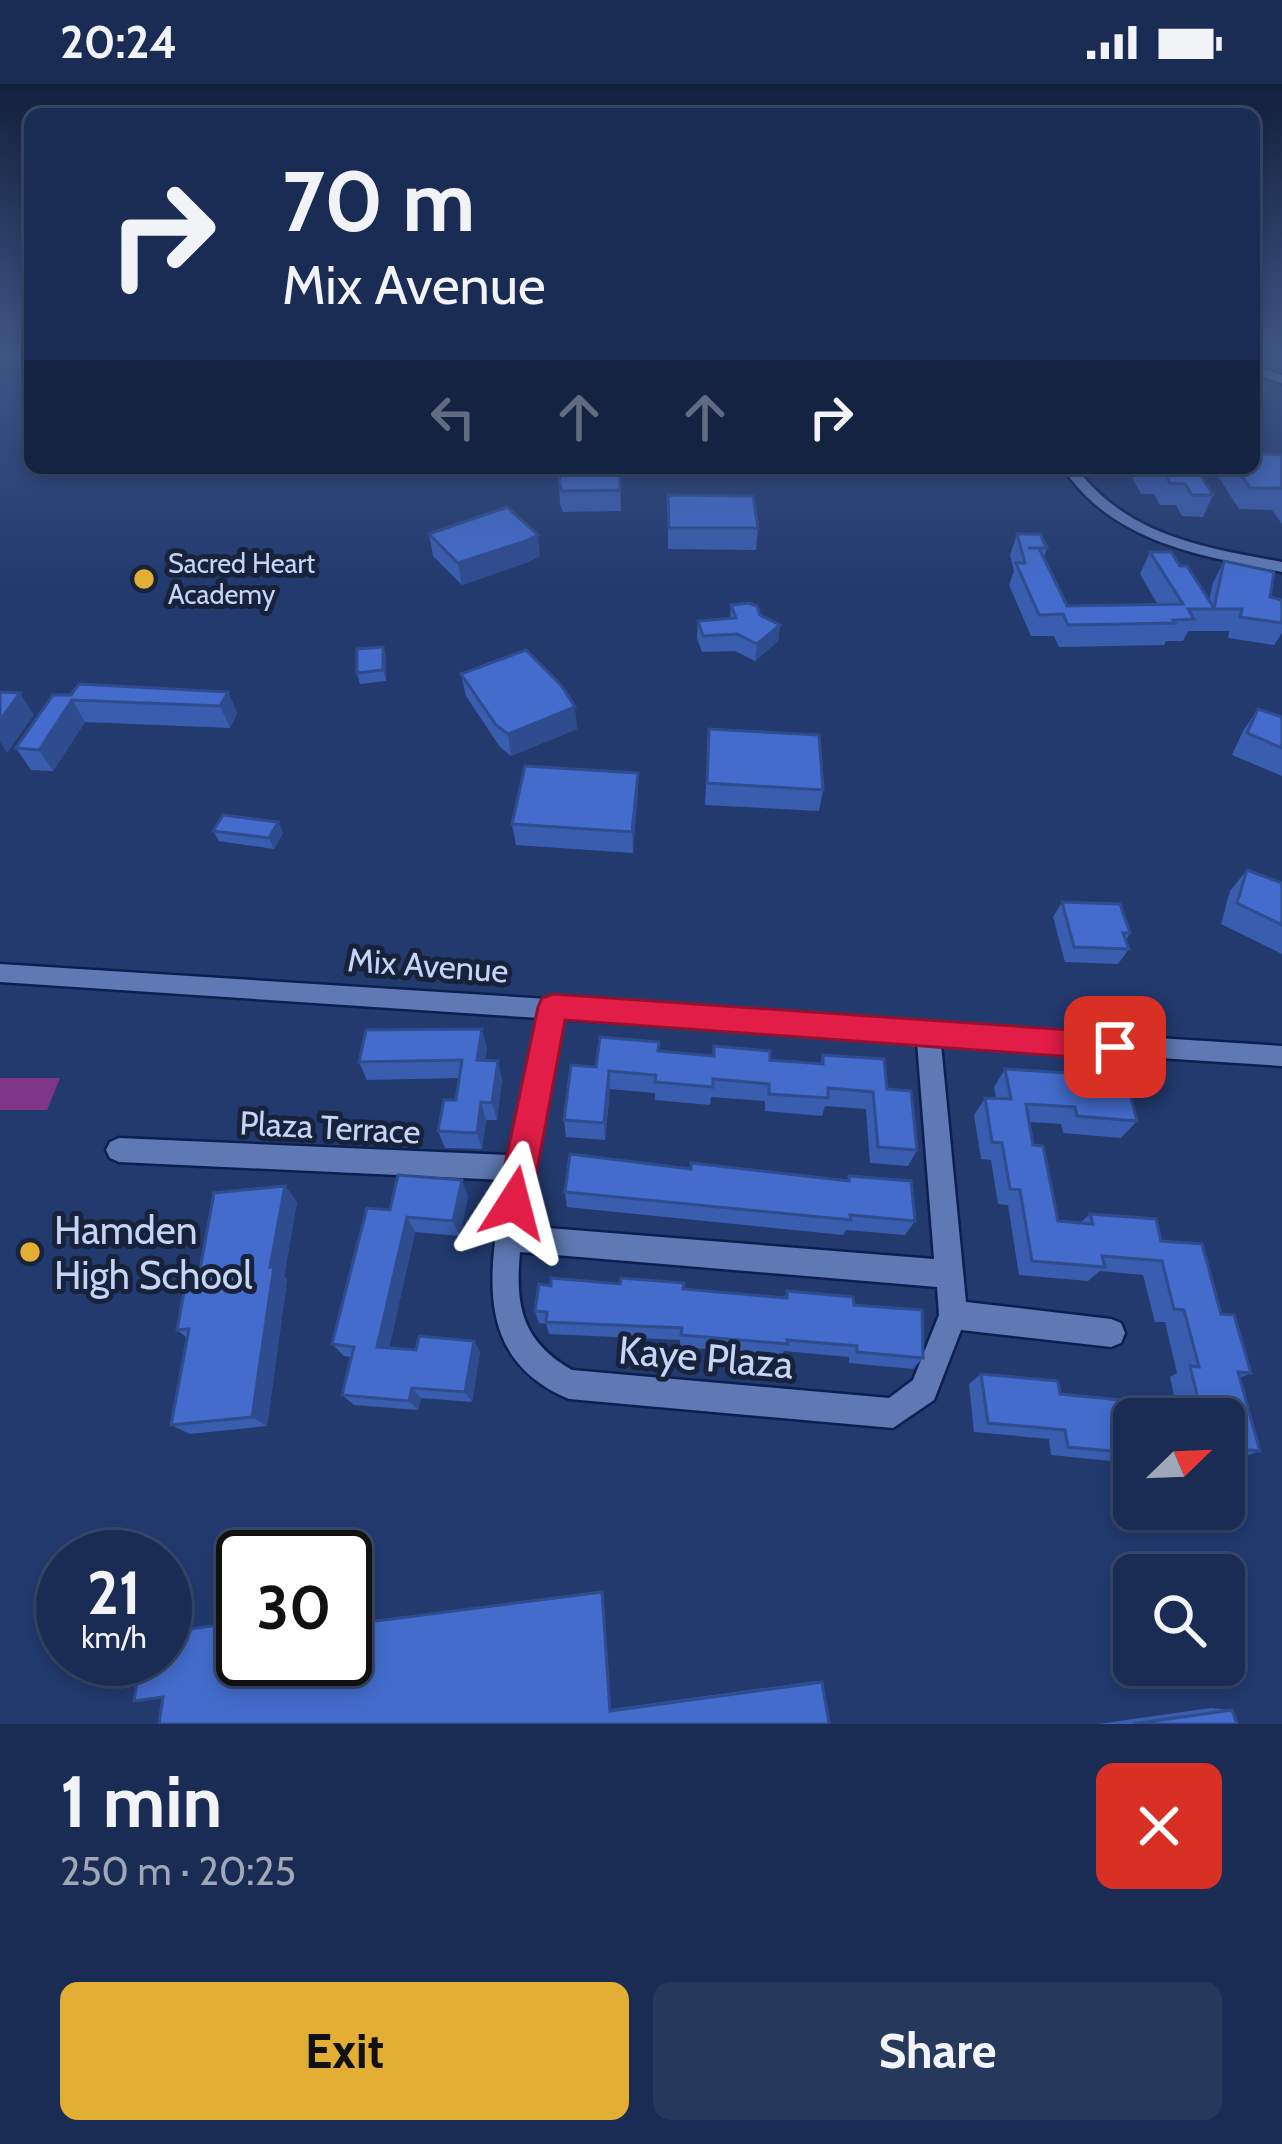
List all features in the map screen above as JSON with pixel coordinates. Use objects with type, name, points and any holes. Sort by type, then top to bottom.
[{"type":"street","points":[[1077,478],[1103,507],[1154,534],[1282,567]]},
{"type":"street","name":"Mix Avenue","points":[[0,973],[1282,1056]]},
{"type":"street","points":[[518,1168],[553,1007]]},
{"type":"street","points":[[928,1035],[953,1315],[1111,1334]]},
{"type":"street","name":"Plaza Terrace","points":[[119,1150],[518,1168]]},
{"type":"street","name":"Kaye Plaza","points":[[518,1168],[505,1288],[511,1330],[538,1372],[569,1384],[893,1413],[924,1390],[953,1315]]},
{"type":"street","points":[[510,1238],[950,1274]]},
{"type":"shaded area","points":[[0,1078],[60,1078],[47,1110],[0,1110]]},
{"type":"building","points":[[1260,453],[1282,455],[1282,488],[1250,488],[1241,474],[1260,474]]},
{"type":"building","points":[[560,474],[620,474],[620,490],[562,491]]},
{"type":"building","points":[[1165,474],[1200,474],[1213,495],[1192,495],[1185,484],[1170,483]]},
{"type":"building","points":[[668,495],[753,496],[758,528],[669,528]]},
{"type":"building","points":[[507,507],[538,535],[458,563],[429,534]]},
{"type":"building","points":[[1017,534],[1040,534],[1047,548],[1039,548],[1067,606],[1183,604],[1150,552],[1171,552],[1180,566],[1187,566],[1214,608],[1224,561],[1274,572],[1270,597],[1282,600],[1282,623],[1240,617],[1242,609],[1188,609],[1194,619],[1173,620],[1175,623],[1068,625],[1063,614],[1039,615],[1016,563],[1025,563]]},
{"type":"building","points":[[749,603],[780,625],[757,644],[737,634],[703,636],[698,621],[736,618],[731,605]]},
{"type":"building","points":[[383,647],[383,670],[357,673],[357,649]]},
{"type":"building","points":[[526,650],[561,685],[575,707],[508,734],[496,725],[461,674]]},
{"type":"building","points":[[79,684],[228,692],[220,706],[72,700],[39,750],[16,748],[53,695],[71,695]]},
{"type":"building","points":[[0,692],[20,693],[0,720]]},
{"type":"building","points":[[1258,709],[1282,717],[1282,748],[1247,733]]},
{"type":"building","points":[[709,729],[819,735],[823,790],[707,783]]},
{"type":"building","points":[[525,766],[638,773],[632,832],[512,824]]},
{"type":"building","points":[[223,815],[278,822],[269,838],[213,831]]},
{"type":"building","points":[[1247,870],[1282,883],[1282,925],[1237,903]]},
{"type":"building","points":[[1062,902],[1120,904],[1130,933],[1123,933],[1129,949],[1074,947]]},
{"type":"building","points":[[482,1029],[477,1060],[498,1061],[492,1103],[481,1102],[477,1133],[438,1131],[444,1100],[456,1100],[462,1060],[359,1062],[366,1030]]},
{"type":"building","points":[[600,1037],[659,1042],[658,1051],[714,1056],[714,1046],[770,1051],[770,1060],[823,1064],[823,1055],[884,1059],[887,1089],[911,1091],[917,1150],[878,1147],[873,1092],[828,1088],[828,1098],[769,1094],[769,1084],[713,1079],[713,1087],[655,1082],[656,1075],[609,1071],[604,1123],[564,1120],[571,1065],[596,1067]]},
{"type":"building","points":[[1005,1069],[1068,1073],[1070,1082],[1128,1086],[1137,1121],[1077,1116],[1075,1107],[1026,1104],[1033,1145],[1043,1146],[1058,1221],[1093,1224],[1090,1214],[1156,1219],[1161,1241],[1202,1244],[1221,1314],[1234,1315],[1251,1373],[1238,1372],[1260,1451],[1245,1450],[1245,1398],[1198,1398],[1190,1366],[1199,1367],[1184,1310],[1174,1309],[1162,1261],[1102,1256],[1105,1267],[1032,1261],[1020,1190],[1010,1189],[1002,1143],[992,1142],[985,1098],[1011,1099]]},
{"type":"building","points":[[570,1154],[691,1169],[691,1163],[849,1181],[849,1176],[911,1181],[915,1221],[850,1215],[851,1220],[565,1192]]},
{"type":"building","points":[[398,1175],[462,1180],[453,1221],[407,1217],[377,1347],[416,1350],[419,1336],[474,1341],[465,1392],[412,1388],[409,1401],[342,1395],[354,1347],[332,1344],[367,1208],[390,1210]]},
{"type":"building","points":[[285,1186],[252,1417],[171,1425],[189,1329],[177,1330],[187,1276],[199,1275],[214,1193]]},
{"type":"building","points":[[551,1278],[684,1283],[683,1289],[787,1298],[787,1291],[853,1297],[854,1305],[922,1310],[923,1358],[857,1352],[857,1346],[681,1335],[682,1328],[546,1322],[547,1312],[535,1311],[539,1284],[551,1286]]},
{"type":"building","points":[[981,1374],[1058,1381],[1060,1394],[1113,1399],[1113,1451],[1068,1447],[1065,1430],[988,1423]]},
{"type":"building","points":[[602,1592],[610,1711],[822,1682],[829,1724],[159,1724],[163,1697],[134,1701],[136,1686],[192,1686],[192,1629],[216,1625],[216,1686],[372,1686],[372,1622]]},
{"type":"building","points":[[1232,1710],[1237,1724],[1133,1724]]},
{"type":"place","name":"Sacred Heart Academy","points":[[144,579]]},
{"type":"place","name":"Hamden High School","points":[[30,1252]]},
{"type":"route","points":[[514,1203],[553,1007],[1115,1047]]}]
